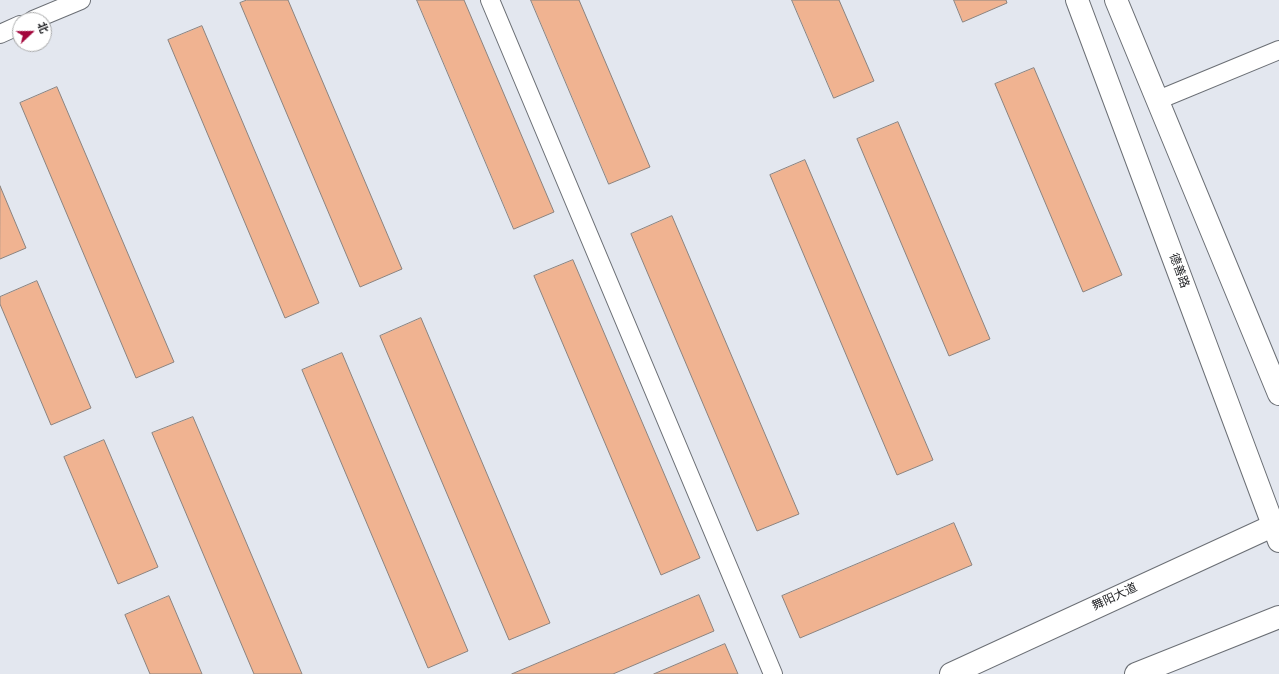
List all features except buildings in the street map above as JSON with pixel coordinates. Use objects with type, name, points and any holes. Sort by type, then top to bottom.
[{"type":"street","points":[[52,12],[81,0]]},
{"type":"street","points":[[490,0],[773,674]]},
{"type":"street","name":"德善路","points":[[1077,0],[1277,530]]},
{"type":"street","points":[[1116,0],[1279,394]]},
{"type":"street","points":[[0,34],[12,29]]},
{"type":"street","points":[[1158,100],[1279,50]]},
{"type":"street","name":"舞阳大道","points":[[951,674],[1277,530]]},
{"type":"street","points":[[1136,674],[1279,617]]}]
